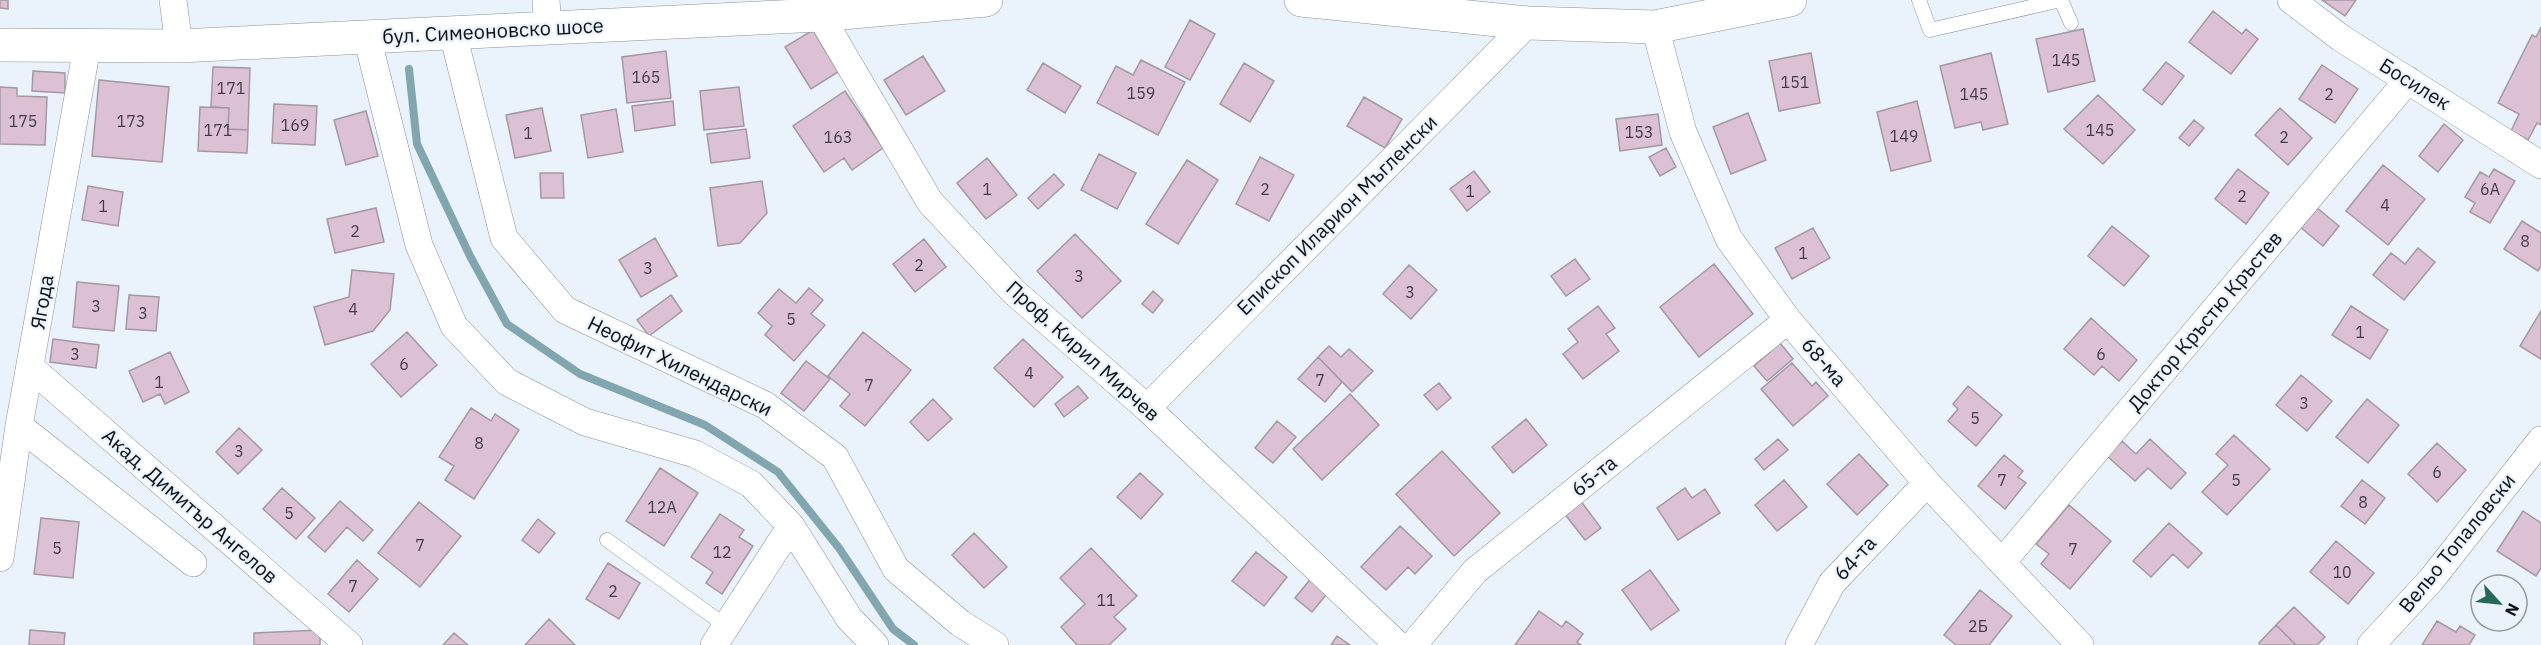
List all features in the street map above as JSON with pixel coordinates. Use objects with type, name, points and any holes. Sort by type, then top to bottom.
[{"type":"street","points":[[173,0],[179,46]]},
{"type":"street","name":"бул. Симеоновско шосе","points":[[0,45],[179,46],[453,34],[547,14],[836,9],[986,0]]},
{"type":"street","points":[[1301,0],[1528,22],[1655,27],[1790,0]]},
{"type":"street","name":"Босилек","points":[[2291,0],[2341,38],[2541,165]]},
{"type":"street","name":"Проф. Кирил Мирчев","points":[[836,9],[930,202],[1014,292],[1147,408],[1398,645]]},
{"type":"street","name":"Епископ Иларион Мъгленски","points":[[1147,408],[1528,22]]},
{"type":"street","name":"68-ма","points":[[1655,27],[1683,132],[1729,239],[1788,320],[1928,483],[2080,645]]},
{"type":"street","name":"Неофит Хилендарски","points":[[453,34],[504,238],[565,310],[765,405],[835,457],[896,569],[960,623],[995,645]]},
{"type":"street","points":[[367,37],[419,245],[454,326],[507,382],[585,422],[695,454],[751,484],[791,526],[849,618],[875,645]]},
{"type":"street","name":"Ягода","points":[[0,558],[30,367],[87,47]]},
{"type":"street","name":"Доктор Кръстю Кръстев","points":[[2003,561],[2408,80]]},
{"type":"street","name":"65-та","points":[[1413,645],[1475,571],[1788,320]]},
{"type":"street","name":"Акад. Димитър Ангелов","points":[[30,367],[350,645]]},
{"type":"street","name":"Акад. Димитър Ангелов","points":[[20,426],[193,563]]},
{"type":"street","name":"Вельо Топаловски","points":[[2371,645],[2431,580],[2541,440]]},
{"type":"street","name":"64-та","points":[[1799,645],[1832,583],[1928,483]]},
{"type":"street","points":[[720,636],[791,526]]},
{"type":"lane","points":[[1919,0],[1930,30],[2061,0],[2071,23]]},
{"type":"lane","points":[[607,540],[720,636]]},
{"type":"building","points":[[0,0],[8,0],[8,9],[0,8]]},
{"type":"building","points":[[2322,0],[2356,0],[2345,16]]},
{"type":"building","points":[[2213,11],[2242,34],[2246,29],[2258,39],[2231,74],[2189,42]]},
{"type":"building","points":[[1190,20],[1215,34],[1190,80],[1165,67]]},
{"type":"building","points":[[2541,27],[2541,125],[2537,123],[2528,140],[2511,131],[2519,114],[2498,103],[2532,35],[2536,37]]},
{"type":"building","points":[[2083,29],[2095,81],[2048,92],[2036,39]]},
{"type":"building","points":[[813,30],[838,72],[811,89],[785,47]]},
{"type":"building","points":[[666,51],[671,98],[627,103],[622,57]]},
{"type":"building","points":[[1811,53],[1820,103],[1779,111],[1769,61]]},
{"type":"building","points":[[1991,53],[2008,124],[1983,130],[1981,122],[1955,128],[1940,66]]},
{"type":"building","points":[[923,56],[945,91],[906,115],[884,80]]},
{"type":"building","points":[[1141,60],[1185,82],[1158,135],[1097,103],[1116,66],[1133,75]]},
{"type":"building","points":[[2166,62],[2184,76],[2162,105],[2143,90]]},
{"type":"building","points":[[1043,63],[1081,86],[1065,113],[1027,90]]},
{"type":"building","points":[[1244,63],[1274,81],[1250,122],[1220,104]]},
{"type":"building","points":[[2322,65],[2358,89],[2335,123],[2299,99]]},
{"type":"building","points":[[213,67],[250,68],[248,130],[228,129],[229,108],[211,107]]},
{"type":"building","points":[[33,71],[65,73],[65,93],[32,91]]},
{"type":"building","points":[[99,80],[169,87],[162,162],[92,156]]},
{"type":"building","points":[[0,87],[17,88],[17,96],[47,97],[45,145],[0,144]]},
{"type":"building","points":[[739,87],[744,126],[704,130],[700,91]]},
{"type":"building","points":[[845,91],[883,148],[852,170],[844,158],[824,172],[793,126]]},
{"type":"building","points":[[2098,95],[2135,130],[2103,164],[2064,129]]},
{"type":"building","points":[[1364,97],[1402,119],[1385,148],[1347,126]]},
{"type":"building","points":[[673,101],[675,125],[635,131],[632,106]]},
{"type":"building","points":[[1917,101],[1931,161],[1891,171],[1877,112]]},
{"type":"building","points":[[274,104],[317,106],[315,145],[272,143]]},
{"type":"building","points":[[200,107],[229,108],[228,129],[248,130],[247,153],[198,151]]},
{"type":"building","points":[[542,108],[551,151],[515,158],[506,115]]},
{"type":"building","points":[[2280,108],[2312,138],[2288,165],[2255,135]]},
{"type":"building","points":[[616,109],[623,152],[588,158],[581,115]]},
{"type":"building","points":[[366,111],[378,156],[346,165],[334,120]]},
{"type":"building","points":[[1748,113],[1766,160],[1731,174],[1713,127]]},
{"type":"building","points":[[1658,114],[1662,145],[1620,151],[1616,119]]},
{"type":"building","points":[[2194,120],[2204,128],[2189,146],[2179,138]]},
{"type":"building","points":[[2444,124],[2463,140],[2438,172],[2419,156]]},
{"type":"building","points":[[746,129],[750,158],[711,163],[707,134]]},
{"type":"building","points":[[1666,148],[1676,167],[1660,176],[1649,157]]},
{"type":"building","points":[[1099,154],[1136,173],[1117,209],[1081,190]]},
{"type":"building","points":[[1260,157],[1294,175],[1269,221],[1236,204]]},
{"type":"building","points":[[987,158],[1017,195],[986,219],[957,183]]},
{"type":"building","points":[[1187,160],[1218,180],[1178,244],[1146,224]]},
{"type":"building","points":[[2383,165],[2425,199],[2388,245],[2346,211]]},
{"type":"building","points":[[2238,169],[2269,193],[2246,224],[2215,199]]},
{"type":"building","points":[[2494,169],[2515,181],[2490,223],[2470,212],[2475,203],[2465,197],[2480,172],[2489,177]]},
{"type":"building","points":[[1474,171],[1490,192],[1467,211],[1450,189]]},
{"type":"building","points":[[540,173],[563,173],[564,198],[541,198]]},
{"type":"building","points":[[1054,174],[1064,185],[1038,209],[1028,198]]},
{"type":"building","points":[[762,181],[767,213],[740,243],[718,246],[710,188]]},
{"type":"building","points":[[88,186],[123,192],[118,226],[82,220]]},
{"type":"building","points":[[2316,207],[2339,226],[2323,246],[2300,227]]},
{"type":"building","points":[[376,208],[384,242],[335,253],[327,219]]},
{"type":"building","points":[[2522,221],[2541,233],[2541,266],[2538,271],[2504,249]]},
{"type":"building","points":[[2112,226],[2149,256],[2124,286],[2088,256]]},
{"type":"building","points":[[1813,228],[1830,258],[1792,279],[1775,248]]},
{"type":"building","points":[[1075,234],[1121,281],[1082,318],[1037,271]]},
{"type":"building","points":[[655,238],[677,276],[641,297],[619,260]]},
{"type":"building","points":[[924,239],[946,267],[915,292],[893,264]]},
{"type":"building","points":[[2418,248],[2435,262],[2404,300],[2373,275],[2391,253],[2405,264]]},
{"type":"building","points":[[1575,259],[1590,279],[1566,296],[1551,276]]},
{"type":"building","points":[[1714,264],[1753,314],[1699,357],[1660,307]]},
{"type":"building","points":[[1409,265],[1437,290],[1411,319],[1383,294]]},
{"type":"building","points":[[352,270],[394,274],[390,310],[373,331],[325,345],[314,307],[349,297]]},
{"type":"building","points":[[77,282],[119,286],[114,331],[73,327]]},
{"type":"building","points":[[809,288],[823,300],[811,314],[825,325],[794,361],[765,335],[772,326],[758,313],[779,289],[796,303]]},
{"type":"building","points":[[1153,291],[1163,300],[1153,313],[1142,304]]},
{"type":"building","points":[[129,295],[159,297],[156,331],[126,329]]},
{"type":"building","points":[[671,295],[682,311],[649,336],[637,320]]},
{"type":"building","points":[[1598,306],[1615,328],[1606,334],[1619,351],[1583,379],[1563,354],[1578,342],[1568,329]]},
{"type":"building","points":[[2351,306],[2388,330],[2370,359],[2332,335]]},
{"type":"building","points":[[2541,311],[2541,359],[2520,346]]},
{"type":"building","points":[[2091,318],[2137,360],[2119,381],[2102,366],[2094,375],[2064,349]]},
{"type":"building","points":[[407,332],[437,365],[401,397],[371,364]]},
{"type":"building","points":[[863,332],[911,370],[865,426],[840,406],[850,394],[828,376]]},
{"type":"building","points":[[53,339],[99,345],[96,368],[50,362]]},
{"type":"building","points":[[1023,339],[1063,377],[1034,407],[994,368]]},
{"type":"building","points":[[1780,343],[1793,359],[1767,381],[1754,366]]},
{"type":"building","points":[[1329,346],[1341,357],[1349,349],[1373,371],[1352,392],[1318,357]]},
{"type":"building","points":[[170,352],[189,392],[165,404],[160,394],[143,402],[129,371]]},
{"type":"building","points":[[1318,357],[1342,382],[1325,402],[1298,379]]},
{"type":"building","points":[[806,361],[830,379],[804,411],[781,393]]},
{"type":"building","points":[[1792,363],[1812,386],[1816,382],[1828,396],[1793,426],[1761,389]]},
{"type":"building","points":[[2301,375],[2332,401],[2307,431],[2276,405]]},
{"type":"building","points":[[1439,383],[1451,398],[1437,410],[1424,395]]},
{"type":"building","points":[[1078,386],[1088,398],[1064,417],[1055,404]]},
{"type":"building","points":[[1968,386],[2002,415],[1976,446],[1948,421],[1958,409],[1953,404]]},
{"type":"building","points":[[1350,394],[1379,425],[1322,480],[1293,449]]},
{"type":"building","points":[[933,399],[952,419],[928,441],[910,422]]},
{"type":"building","points":[[2367,399],[2399,425],[2368,463],[2336,437]]},
{"type":"building","points":[[471,408],[491,421],[495,414],[519,430],[474,499],[445,480],[454,466],[439,457]]},
{"type":"building","points":[[1526,419],[1547,445],[1513,473],[1492,447]]},
{"type":"building","points":[[1277,421],[1296,437],[1273,463],[1255,448]]},
{"type":"building","points":[[239,428],[262,450],[238,474],[216,452]]},
{"type":"building","points":[[2234,435],[2270,469],[2227,515],[2202,492],[2228,465],[2216,454]]},
{"type":"building","points":[[1778,439],[1788,450],[1764,470],[1755,459]]},
{"type":"building","points":[[2150,439],[2186,473],[2171,489],[2148,468],[2135,481],[2107,456],[2122,441],[2136,454]]},
{"type":"building","points":[[2437,443],[2466,470],[2437,502],[2408,474]]},
{"type":"building","points":[[1442,451],[1500,513],[1454,556],[1396,494]]},
{"type":"building","points":[[1859,454],[1888,485],[1857,515],[1827,484]]},
{"type":"building","points":[[2004,455],[2023,471],[2018,477],[2026,483],[2005,509],[1978,486]]},
{"type":"building","points":[[660,468],[698,493],[664,546],[626,521]]},
{"type":"building","points":[[1140,473],[1163,494],[1141,519],[1117,497]]},
{"type":"building","points":[[1784,480],[1807,507],[1777,531],[1755,505]]},
{"type":"building","points":[[2362,480],[2385,498],[2365,524],[2341,506]]},
{"type":"building","points":[[282,488],[315,518],[296,539],[263,509]]},
{"type":"building","points":[[1685,488],[1692,498],[1705,489],[1720,513],[1678,540],[1657,508]]},
{"type":"building","points":[[1580,500],[1601,528],[1585,540],[1564,513]]},
{"type":"building","points":[[340,501],[373,530],[363,541],[347,527],[325,552],[308,537]]},
{"type":"building","points":[[419,502],[461,536],[420,587],[378,553]]},
{"type":"building","points":[[2069,505],[2111,541],[2070,589],[2041,564],[2049,554],[2036,544]]},
{"type":"building","points":[[2523,511],[2541,523],[2541,568],[2536,576],[2497,551]]},
{"type":"building","points":[[720,514],[744,530],[739,537],[753,546],[722,594],[706,583],[713,572],[691,557]]},
{"type":"building","points":[[41,518],[79,522],[73,578],[34,574]]},
{"type":"building","points":[[538,519],[555,533],[539,553],[522,540]]},
{"type":"building","points":[[2169,523],[2202,553],[2188,568],[2173,554],[2151,577],[2133,561]]},
{"type":"building","points":[[1400,526],[1432,556],[1415,574],[1408,567],[1386,590],[1361,567]]},
{"type":"building","points":[[974,533],[1007,567],[984,588],[952,555]]},
{"type":"building","points":[[2336,541],[2374,573],[2348,604],[2310,572]]},
{"type":"building","points":[[1091,548],[1137,596],[1114,617],[1126,629],[1109,645],[1077,645],[1061,627],[1085,604],[1060,578]]},
{"type":"building","points":[[1256,552],[1287,577],[1264,606],[1232,581]]},
{"type":"building","points":[[357,560],[378,579],[349,612],[328,594]]},
{"type":"building","points":[[608,563],[640,583],[619,619],[586,599]]},
{"type":"building","points":[[1650,570],[1679,610],[1651,630],[1622,590]]},
{"type":"building","points":[[1313,576],[1330,590],[1312,612],[1295,598]]},
{"type":"building","points":[[1980,590],[2012,616],[1989,645],[1956,645],[1944,635]]},
{"type":"building","points":[[2294,607],[2325,637],[2317,645],[2296,645],[2276,625]]},
{"type":"building","points":[[1539,611],[1562,627],[1566,621],[1583,634],[1577,642],[1581,645],[1515,645]]},
{"type":"building","points":[[549,619],[575,645],[525,645]]},
{"type":"building","points":[[2437,621],[2456,632],[2460,626],[2475,635],[2469,645],[2422,645]]},
{"type":"building","points":[[2276,625],[2296,645],[2260,645],[2259,643]]},
{"type":"building","points":[[30,630],[65,633],[64,645],[29,645]]},
{"type":"building","points":[[320,630],[320,645],[254,645],[254,633]]},
{"type":"building","points":[[454,633],[468,645],[443,645]]},
{"type":"building","points":[[1337,636],[1350,645],[1331,645]]},
{"type":"waterway","points":[[409,69],[417,144],[470,256],[507,324],[580,374],[705,425],[778,472],[839,548],[893,629],[914,645]]}]
